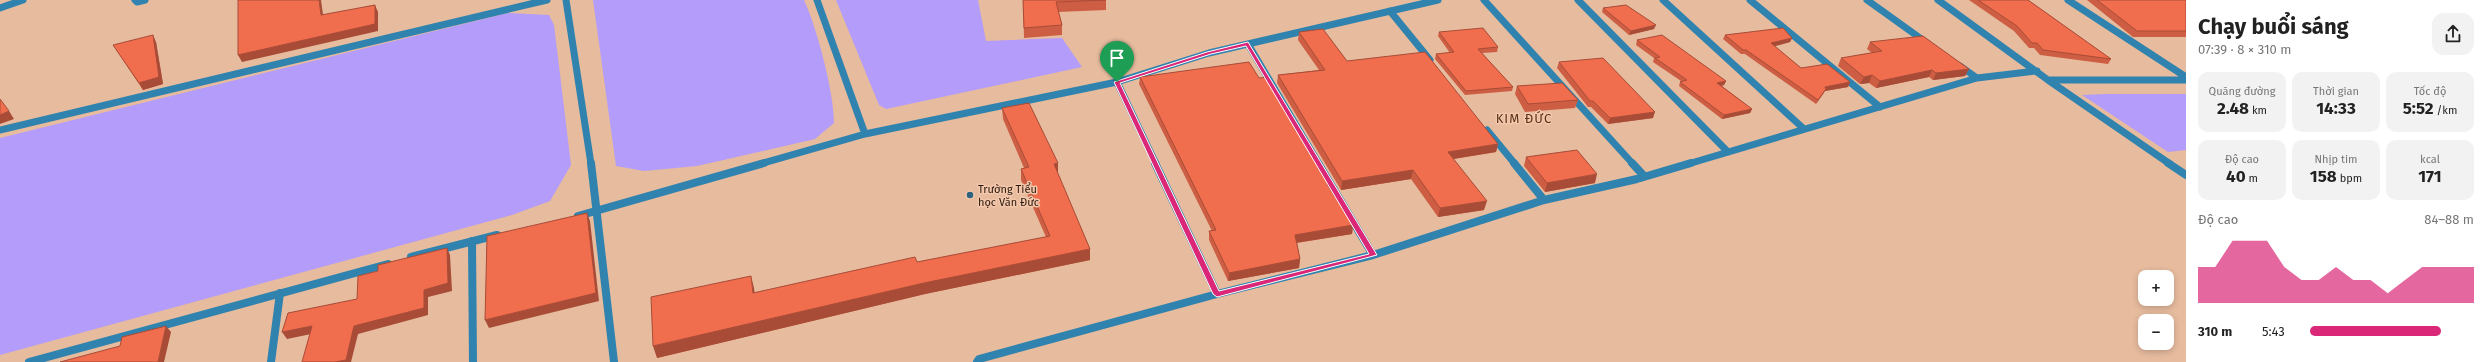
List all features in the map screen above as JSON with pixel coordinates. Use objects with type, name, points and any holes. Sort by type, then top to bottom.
[{"type":"street","points":[[0,8],[23,0]]},
{"type":"street","points":[[135,0],[137,2],[145,0]]},
{"type":"street","points":[[0,130],[547,0]]},
{"type":"street","points":[[566,0],[598,212],[614,362]]},
{"type":"street","points":[[817,0],[865,134]]},
{"type":"street","points":[[568,218],[598,212],[865,134],[1117,82],[1209,53],[1438,0]]},
{"type":"street","points":[[1484,0],[1644,176]]},
{"type":"street","points":[[1578,0],[1728,152]]},
{"type":"street","points":[[1663,0],[1804,129]]},
{"type":"street","points":[[1750,0],[1880,106]]},
{"type":"street","points":[[1867,0],[1932,46]]},
{"type":"street","points":[[1938,0],[2048,80],[2186,175]]},
{"type":"street","points":[[2068,0],[2186,77]]},
{"type":"street","points":[[1390,11],[1435,66]]},
{"type":"street","points":[[1248,44],[1373,255]]},
{"type":"street","points":[[1951,60],[1977,78]]},
{"type":"street","points":[[977,362],[979,359],[1217,294],[1373,255],[1544,200],[1644,176],[1977,78],[2036,71]]},
{"type":"street","points":[[2048,80],[2186,80]]},
{"type":"street","points":[[1117,82],[1217,294]]},
{"type":"street","points":[[1480,121],[1544,200]]},
{"type":"street","points":[[29,362],[472,240],[509,232]]},
{"type":"street","points":[[472,240],[473,362]]},
{"type":"street","points":[[271,362],[280,293]]},
{"type":"shaded area","points":[[593,0],[804,0],[824,60],[831,95],[834,123],[815,139],[697,166],[644,171],[616,166]]},
{"type":"shaded area","points":[[836,0],[978,0],[986,41],[1062,38],[1082,67],[886,109],[879,105]]},
{"type":"shaded area","points":[[508,13],[549,15],[554,25],[571,165],[550,201],[512,215],[0,355],[0,138]]},
{"type":"shaded area","points":[[2186,94],[2186,150],[2168,152],[2082,95]]},
{"type":"building","points":[[238,0],[319,0],[321,15],[375,5],[375,24],[238,55]]},
{"type":"building","points":[[1023,0],[1106,0],[1056,2],[1062,25],[1024,28]]},
{"type":"building","points":[[1978,0],[2028,0],[2111,59],[2043,50],[2037,43],[2032,43],[2017,26]]},
{"type":"building","points":[[2097,0],[2186,0],[2186,31],[2137,31]]},
{"type":"building","points":[[1626,5],[1656,25],[1631,31],[1603,8]]},
{"type":"building","points":[[1483,28],[1498,47],[1478,49],[1513,87],[1466,91],[1436,54],[1454,52],[1439,32]]},
{"type":"building","points":[[1783,28],[1792,38],[1771,43],[1801,68],[1827,64],[1850,82],[1825,87],[1826,89],[1818,100],[1746,50],[1743,50],[1725,35]]},
{"type":"building","points":[[1323,29],[1347,61],[1425,52],[1498,144],[1448,152],[1487,201],[1440,208],[1413,170],[1342,181],[1278,75],[1325,70],[1299,32]]},
{"type":"building","points":[[153,35],[159,77],[139,83],[113,45]]},
{"type":"building","points":[[1662,35],[1726,81],[1717,83],[1752,109],[1724,115],[1680,82],[1687,80],[1655,58],[1660,57],[1637,40]]},
{"type":"building","points":[[1923,36],[1969,69],[1936,73],[1932,70],[1880,81],[1872,75],[1864,77],[1841,58],[1882,51],[1870,42]]},
{"type":"building","points":[[1603,58],[1655,112],[1610,118],[1593,101],[1590,101],[1559,62]]},
{"type":"building","points":[[1249,62],[1259,78],[1267,77],[1330,183],[1327,184],[1353,225],[1295,235],[1300,259],[1229,273],[1209,231],[1216,230],[1140,77]]},
{"type":"building","points":[[1562,83],[1578,100],[1528,104],[1517,86]]},
{"type":"building","points":[[0,99],[9,111],[0,115]]},
{"type":"building","points":[[1029,103],[1058,163],[1054,164],[1090,249],[924,283],[653,346],[651,297],[751,276],[753,293],[915,257],[917,262],[1050,236],[1021,169],[1029,167],[1002,108]]},
{"type":"building","points":[[1577,150],[1597,174],[1547,183],[1526,157]]},
{"type":"building","points":[[587,213],[596,293],[485,320],[487,236]]},
{"type":"building","points":[[447,248],[448,283],[424,290],[424,308],[354,326],[346,360],[335,362],[302,362],[312,326],[282,332],[288,313],[357,299],[358,276],[378,271],[378,265]]},
{"type":"building","points":[[166,326],[158,362],[60,362],[120,346],[122,337]]},
{"type":"place","name":"Trường Tiểu học Văn Đức","points":[[970,195]]},
{"type":"district","name":"KIM ĐỨC","points":[[1524,118]]},
{"type":"route","points":[[1248,44],[1373,255],[1217,294],[1117,82],[1209,53],[1248,44]]}]
